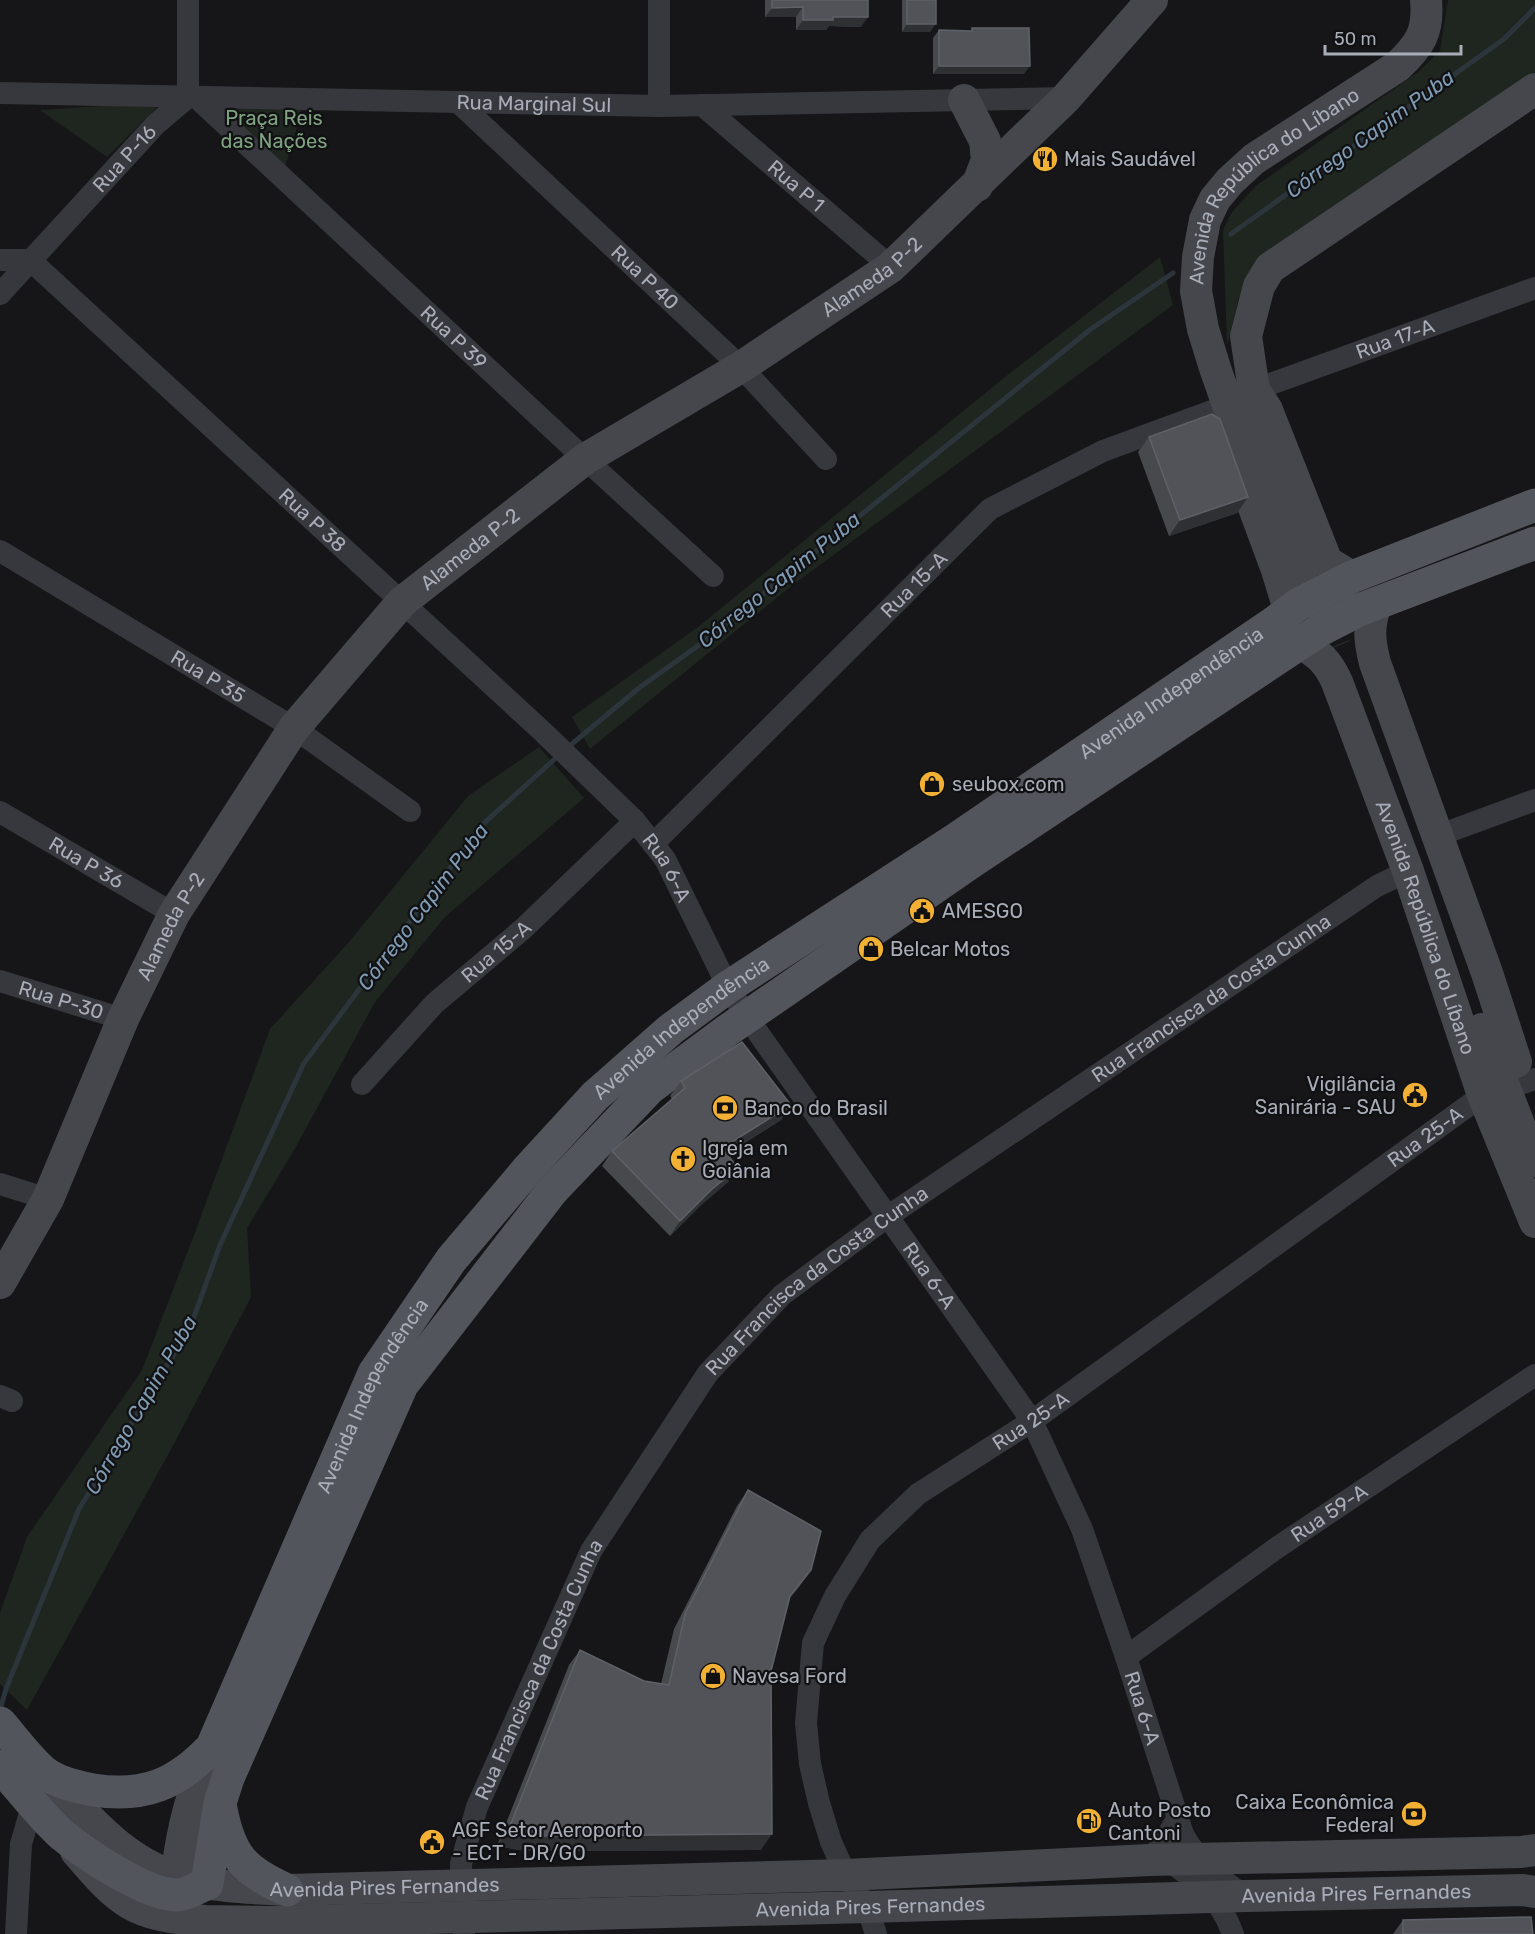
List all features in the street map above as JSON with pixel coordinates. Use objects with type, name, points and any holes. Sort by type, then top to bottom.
[{"type":"main road","name":"Alameda P-2","points":[[0,1282],[48,1199],[123,1020],[174,914],[294,728],[402,602],[585,459],[741,367],[891,267],[1066,98],[1152,0]]},
{"type":"main road","name":"Avenida República do Líbano","points":[[1303,570],[1256,449],[1252,408],[1241,397],[1203,329],[1196,291],[1198,257],[1205,220],[1215,199],[1230,181],[1254,159],[1398,66],[1414,51],[1423,35],[1427,20],[1426,0]]},
{"type":"main road","name":"Avenida República do Líbano","points":[[1294,607],[1277,570],[1225,429],[1241,397],[1246,336],[1259,286],[1270,268],[1535,89]]},
{"type":"main road","points":[[964,100],[985,141],[987,160],[977,186]]},
{"type":"main road","name":"Avenida República do Líbano","points":[[1241,397],[1267,410],[1327,562],[1348,579]]},
{"type":"main road","name":"Avenida Independência","points":[[188,1909],[228,1778],[388,1379],[560,1182],[650,1088],[747,1017],[965,850],[1294,607],[1348,579],[1535,506]]},
{"type":"main road","name":"Avenida Independência","points":[[188,1909],[183,1837],[197,1782],[388,1379],[452,1260],[550,1144],[595,1096],[672,1029],[728,987],[965,850],[1319,640],[1367,607],[1535,543]]},
{"type":"main road","name":"Avenida República do Líbano","points":[[1367,607],[1371,620],[1369,638],[1375,663],[1487,973],[1529,1081],[1535,1114]]},
{"type":"main road","name":"Avenida República do Líbano","points":[[1319,640],[1318,654],[1330,667],[1337,682],[1408,871],[1483,1095],[1535,1222]]},
{"type":"main road","name":"Avenida República do Líbano","points":[[1319,640],[1532,1155],[1535,1198]]},
{"type":"main road","points":[[0,1722],[26,1778],[61,1834],[145,1934]]},
{"type":"main road","points":[[26,1778],[95,1790],[127,1793],[145,1791],[177,1778],[198,1762],[212,1747]]},
{"type":"main road","points":[[26,1778],[145,1862],[188,1909]]},
{"type":"main road","points":[[220,1803],[226,1834],[239,1858],[257,1876],[287,1890]]},
{"type":"main road","points":[[61,1834],[130,1880],[188,1909]]},
{"type":"main road","name":"Avenida Pires Fernandes","points":[[188,1909],[258,1928],[462,1912],[846,1875],[1158,1860],[1535,1850]]},
{"type":"main road","points":[[105,1885],[134,1907],[157,1916],[188,1909]]},
{"type":"main road","name":"Avenida Pires Fernandes","points":[[188,1909],[287,1890],[462,1912],[872,1921],[1255,1895],[1523,1890],[1535,1892]]},
{"type":"street","points":[[188,0],[193,98]]},
{"type":"street","points":[[659,0],[659,106]]},
{"type":"street","name":"Rua Marginal Sul","points":[[0,93],[659,106],[1066,98]]},
{"type":"street","name":"Rua P-16","points":[[0,294],[156,124],[193,98]]},
{"type":"street","name":"Rua P 39","points":[[193,98],[713,576]]},
{"type":"street","name":"Rua P 40","points":[[459,102],[741,367],[826,459]]},
{"type":"street","name":"Rua P 1","points":[[702,105],[891,267]]},
{"type":"street","points":[[0,260],[30,260]]},
{"type":"street","name":"Rua P 38","points":[[30,260],[542,731],[592,782]]},
{"type":"street","name":"Rua 17-A","points":[[1241,397],[1535,288]]},
{"type":"street","name":"Rua 15-A","points":[[653,844],[990,509],[1103,451],[1241,397]]},
{"type":"street","name":"Rua P 35","points":[[0,551],[294,728],[410,811]]},
{"type":"street","name":"Rua 6-A","points":[[592,782],[634,821],[664,859],[728,987],[747,1017],[1032,1421],[1082,1529],[1126,1657],[1177,1819],[1189,1845],[1199,1859],[1219,1877],[1255,1895]]},
{"type":"street","points":[[1437,836],[1535,800]]},
{"type":"street","name":"Rua P 36","points":[[0,812],[174,914]]},
{"type":"street","name":"Rua 15-A","points":[[362,1084],[434,1004],[524,928],[634,821]]},
{"type":"street","name":"Rua Francisca da Costa Cunha","points":[[462,1912],[460,1864],[477,1808],[591,1551],[708,1373],[782,1295],[887,1217],[1377,886],[1408,871]]},
{"type":"street","name":"Rua P-30","points":[[0,981],[123,1020]]},
{"type":"street","name":"Rua 25-A","points":[[872,1921],[846,1875],[831,1842],[810,1764],[806,1723],[813,1643],[835,1596],[870,1540],[918,1494],[1032,1421],[1483,1095]]},
{"type":"street","points":[[0,1184],[48,1199]]},
{"type":"street","name":"Rua 59-A","points":[[1126,1657],[1278,1546],[1535,1375]]},
{"type":"street","points":[[16,1934],[26,1778]]},
{"type":"street","points":[[1177,1819],[1161,1846],[1158,1860],[1213,1897],[1223,1911],[1232,1933]]},
{"type":"street","points":[[1232,1933],[1255,1895]]},
{"type":"green space","points":[[1448,0],[1535,0],[1535,72],[1259,260],[1239,297],[1227,346],[1223,230],[1232,212],[1257,185],[1418,72],[1440,51]]},
{"type":"green space","points":[[162,102],[107,157],[40,110]]},
{"type":"green space","name":"Praça Reis das Nações","points":[[215,106],[302,110],[285,167]]},
{"type":"green space","points":[[1160,257],[1173,305],[790,587],[590,749],[572,717],[698,627],[1005,377]]},
{"type":"green space","points":[[539,747],[584,798],[445,917],[375,1002],[293,1152],[247,1228],[251,1297],[175,1442],[27,1710],[0,1684],[0,1613],[27,1537],[142,1370],[270,1029],[349,942],[468,796]]},
{"type":"building","points":[[772,0],[868,0],[868,17],[803,20],[803,7],[772,8]]},
{"type":"building","points":[[907,0],[936,0],[936,24],[907,24]]},
{"type":"building","points":[[972,28],[1029,28],[1030,66],[939,66],[939,30],[972,31]]},
{"type":"building","points":[[1212,414],[1220,419],[1248,497],[1180,520],[1149,437]]},
{"type":"building","points":[[742,1042],[791,1105],[722,1148],[738,1168],[711,1190],[680,1221],[612,1151],[685,1088],[681,1081]]},
{"type":"building","name":"Navesa Ford","points":[[748,1490],[821,1531],[811,1570],[790,1596],[771,1671],[772,1834],[537,1836],[508,1831],[580,1650],[644,1681],[669,1685],[685,1614]]},
{"type":"building","points":[[1531,1917],[1533,1934],[1403,1934],[1403,1920]]},
{"type":"waterway","name":"Córrego Capim Puba","points":[[1231,234],[1504,39],[1535,8]]},
{"type":"waterway","name":"Córrego Capim Puba","points":[[567,748],[639,688],[706,640],[1091,329],[1173,273]]},
{"type":"waterway","name":"Córrego Capim Puba","points":[[0,1710],[6,1689],[79,1509],[190,1328],[220,1245],[304,1063],[483,824],[558,756]]},
{"type":"tunnel","points":[[1316,602],[1335,647]]},
{"type":"place","name":"Mais Saudável","points":[[1045,159]]},
{"type":"place","name":"seubox.com","points":[[932,784]]},
{"type":"place","name":"AMESGO","points":[[922,911]]},
{"type":"place","name":"Belcar Motos","points":[[871,949]]},
{"type":"place","name":"Vigilância Sanirária - SAU","points":[[1415,1095]]},
{"type":"place","name":"Banco do Brasil","points":[[725,1108]]},
{"type":"place","name":"Igreja em Goiânia","points":[[683,1159]]},
{"type":"place","name":"Navesa Ford","points":[[713,1676]]},
{"type":"place","name":"Caixa Econômica Federal","points":[[1414,1814]]},
{"type":"place","name":"Auto Posto Cantoni","points":[[1089,1821]]},
{"type":"place","name":"AGF Setor Aeroporto - ECT - DR/GO","points":[[432,1842]]}]
